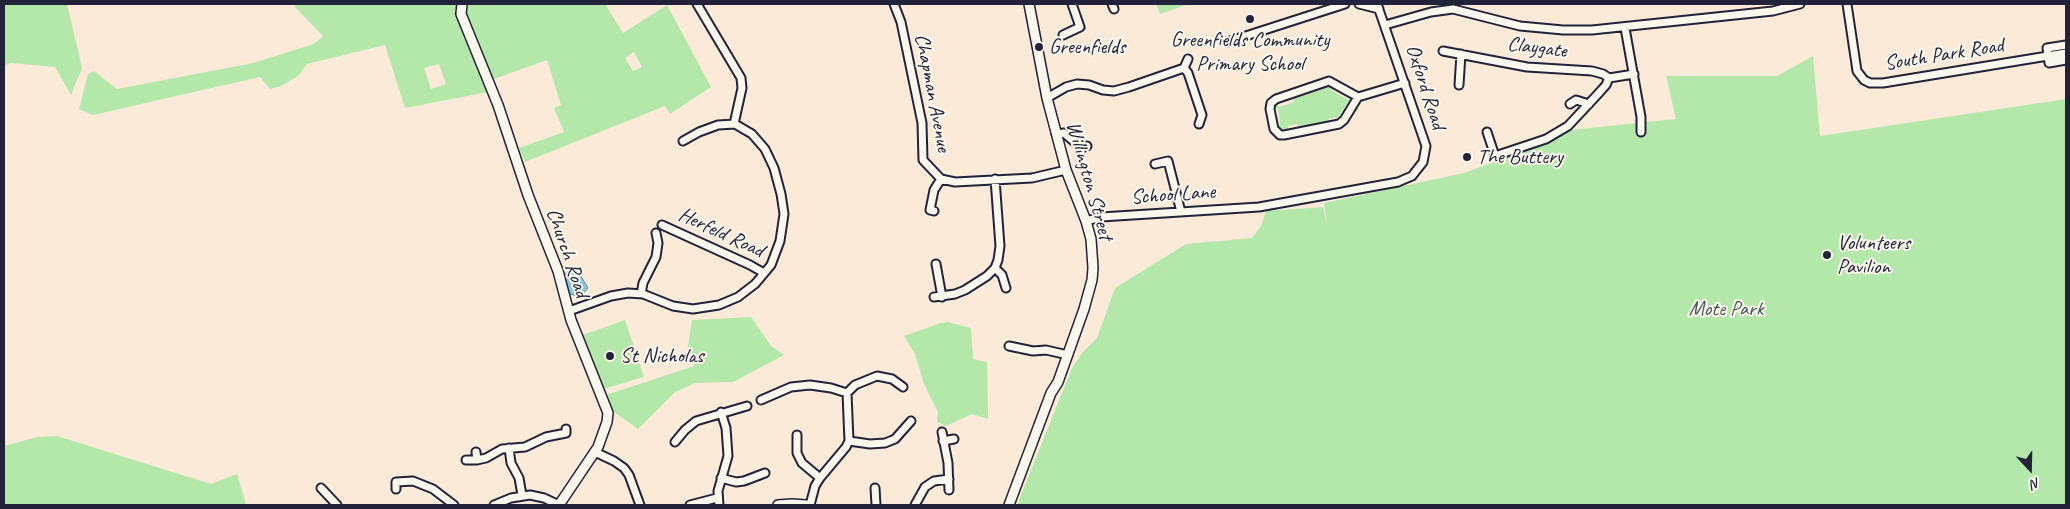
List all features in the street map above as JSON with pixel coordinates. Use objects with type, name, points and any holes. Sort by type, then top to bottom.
[{"type":"street","name":"Church Road","points":[[462,4],[461,14],[498,105],[528,195],[558,271],[569,311],[608,413],[607,422],[595,452],[559,505]]},
{"type":"street","points":[[697,4],[741,78],[742,88],[734,124]]},
{"type":"street","name":"Chapman Avenue","points":[[894,4],[901,22],[922,123],[923,160],[941,179],[954,182],[1032,178],[1066,170]]},
{"type":"street","name":"Willington Street","points":[[1009,505],[1068,354],[1092,280],[1093,255],[1086,221],[1066,170],[1056,134],[1047,98],[1031,4]]},
{"type":"street","points":[[1063,35],[1080,27],[1072,4]]},
{"type":"street","points":[[1228,42],[1345,4]]},
{"type":"street","points":[[1359,4],[1378,6]]},
{"type":"street","points":[[1385,25],[1447,9],[1520,26],[1574,31],[1625,28],[1773,11],[1800,4]]},
{"type":"street","name":"South Park Road","points":[[1847,4],[1857,70],[1864,80],[1870,82],[1898,80],[2066,54]]},
{"type":"street","name":"Oxford Road","points":[[1262,207],[1398,182],[1412,176],[1423,162],[1426,146],[1378,6]]},
{"type":"street","points":[[1625,28],[1641,116],[1641,132]]},
{"type":"street","name":"South Park Road","points":[[2066,45],[2047,48],[2049,63],[2066,60]]},
{"type":"street","name":"Claygate","points":[[1443,51],[1527,67],[1592,71],[1609,78],[1634,74]]},
{"type":"street","points":[[1460,85],[1461,54]]},
{"type":"street","points":[[1047,98],[1066,87],[1077,84],[1114,91],[1184,68],[1188,59]]},
{"type":"street","points":[[1184,68],[1188,73],[1202,114],[1199,124]]},
{"type":"street","points":[[1487,132],[1495,156],[1546,139],[1568,126],[1606,85],[1609,78]]},
{"type":"street","points":[[1358,97],[1329,81],[1276,99],[1270,106],[1274,129],[1280,135],[1339,124],[1344,120],[1358,97],[1405,82]]},
{"type":"street","points":[[1570,104],[1576,100],[1589,104]]},
{"type":"street","points":[[569,311],[611,296],[628,293],[641,294],[674,306],[693,309],[719,305],[738,297],[756,284],[771,265],[780,241],[784,214],[774,168],[765,149],[752,134],[734,124],[718,125],[699,132],[683,141]]},
{"type":"street","points":[[1056,134],[1064,133],[1076,144],[1084,147],[1087,146]]},
{"type":"street","points":[[1154,164],[1168,161],[1181,212]]},
{"type":"street","points":[[934,211],[930,210],[934,190],[941,179]]},
{"type":"street","points":[[934,297],[965,290],[987,276],[995,268],[1000,246],[995,180]]},
{"type":"street","name":"School Lane","points":[[1086,221],[1101,217],[1262,207]]},
{"type":"street","name":"Herfeld Road","points":[[662,225],[764,273]]},
{"type":"street","points":[[641,294],[643,283],[656,257],[658,243],[656,233]]},
{"type":"street","points":[[936,264],[942,296]]},
{"type":"street","points":[[995,268],[1002,275],[1006,288]]},
{"type":"street","points":[[1009,346],[1033,351],[1046,350],[1068,354]]},
{"type":"street","points":[[778,505],[808,505],[820,478],[846,447],[849,441],[847,393],[855,384],[877,376],[892,380],[903,387]]},
{"type":"street","points":[[782,382],[785,389]]},
{"type":"street","points":[[761,400],[785,389],[810,385],[831,388],[847,393]]},
{"type":"street","points":[[675,442],[684,436],[696,421],[721,412],[747,406]]},
{"type":"street","points":[[690,505],[718,502],[721,478],[726,466],[728,450],[726,428],[721,412]]},
{"type":"street","points":[[849,441],[870,444],[885,443],[895,439],[907,424]]},
{"type":"street","points":[[466,460],[477,460],[509,448],[521,448],[546,437],[566,433],[566,429]]},
{"type":"street","points":[[942,432],[949,490]]},
{"type":"street","points":[[788,439],[797,439],[797,453],[802,463],[820,478]]},
{"type":"street","points":[[944,441],[954,440]]},
{"type":"street","points":[[509,448],[511,463],[521,485],[522,495]]},
{"type":"street","points":[[476,452],[477,460]]},
{"type":"street","points":[[595,452],[624,468],[640,505]]},
{"type":"street","points":[[721,478],[736,482],[762,477]]},
{"type":"street","points":[[915,505],[925,487],[934,481],[949,479]]},
{"type":"street","points":[[396,489],[396,482],[413,481],[434,489],[454,505]]},
{"type":"street","points":[[321,488],[337,505]]},
{"type":"street","points":[[873,492],[876,505]]},
{"type":"street","points":[[494,505],[522,495],[536,496],[559,505]]},
{"type":"street","points":[[326,505],[332,499]]},
{"type":"green space","points":[[4,4],[67,4],[82,68],[71,95],[55,67],[11,63],[4,65]]},
{"type":"green space","points":[[302,4],[458,4],[460,23],[488,92],[405,108],[385,45],[307,64],[298,76],[281,86],[270,89],[260,77],[93,115],[79,109],[88,74],[94,71],[117,89],[253,63],[314,44],[323,36],[294,6]],"holes":[[[439,64],[446,84],[431,89],[424,68]]]},
{"type":"green space","points":[[467,4],[605,4],[623,33],[667,5],[711,87],[670,114],[665,106],[525,162],[519,148],[564,132],[554,108],[561,105],[547,60],[491,80],[465,19]],"holes":[[[634,52],[642,67],[633,71],[625,58]]]},
{"type":"green space","points":[[1156,4],[1189,4],[1160,14]]},
{"type":"green space","name":"Mote Park","points":[[1813,56],[1820,136],[2066,99],[2066,505],[1017,505],[1072,368],[1082,353],[1097,338],[1115,288],[1186,244],[1252,238],[1261,226],[1266,211],[1323,207],[1327,222],[1324,203],[1464,173],[1545,143],[1570,130],[1676,119],[1666,76],[1777,76]]},
{"type":"green space","points":[[1330,84],[1333,86],[1331,90],[1348,100],[1351,96],[1353,99],[1352,105],[1348,102],[1339,116],[1343,119],[1339,122],[1338,117],[1328,119],[1329,122],[1298,127],[1297,124],[1288,126],[1288,131],[1280,132],[1276,125],[1280,124],[1278,108],[1273,109],[1277,102],[1279,107],[1294,102],[1293,99],[1323,89],[1323,87]]},
{"type":"green space","points":[[751,317],[771,346],[784,355],[733,382],[695,383],[675,392],[638,429],[611,410],[603,396],[694,366],[688,345],[692,320]]},
{"type":"green space","points":[[625,320],[644,377],[600,390],[580,336]]},
{"type":"green space","points":[[948,322],[971,328],[973,359],[987,362],[988,419],[972,414],[946,426],[937,422],[938,412],[924,384],[915,354],[904,336]]},
{"type":"green space","points":[[57,436],[211,484],[237,474],[246,505],[4,505],[4,446],[37,437]]},
{"type":"water","points":[[570,269],[579,273],[588,288],[580,297],[567,293],[563,276]]},
{"type":"place","name":"Greenfields Community Primary School","points":[[1250,19]]},
{"type":"place","name":"Greenfields","points":[[1039,47]]},
{"type":"place","name":"The Buttery","points":[[1467,157]]},
{"type":"place","name":"Volunteers Pavilion","points":[[1827,255]]},
{"type":"place","name":"St Nicholas","points":[[610,356]]}]
